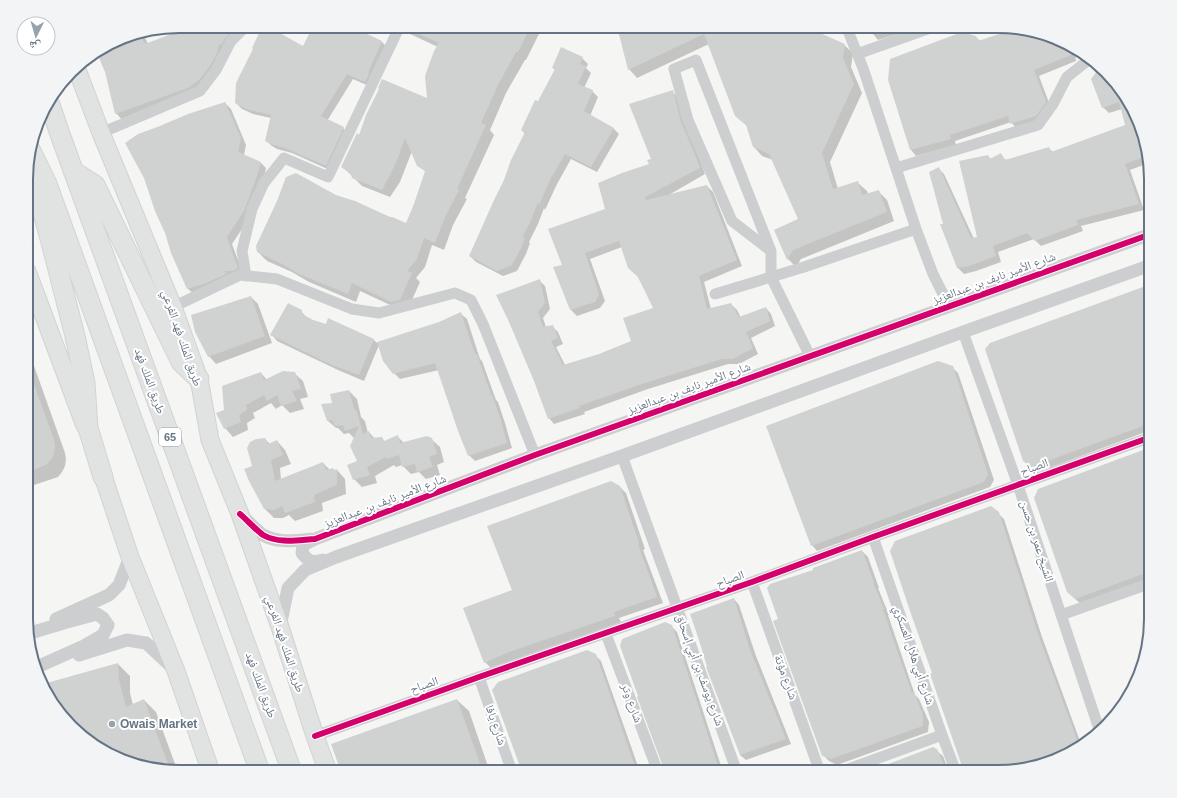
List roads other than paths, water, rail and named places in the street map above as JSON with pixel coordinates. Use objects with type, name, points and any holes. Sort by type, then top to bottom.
[{"type":"highway","name":"طريق الملك فهد","points":[[51,109],[289,765]]},
{"type":"highway","name":"65","points":[[34,159],[47,184],[257,765]]},
{"type":"highway","points":[[73,171],[95,185],[181,362],[199,379]]},
{"type":"highway","points":[[33,178],[75,336],[85,383],[88,428],[104,477]]},
{"type":"main road","name":"طريق الملك فهد الفرعي","points":[[78,74],[101,133],[173,307],[199,379],[210,440],[240,514],[280,627],[325,765]]},
{"type":"main road","points":[[33,287],[104,477],[130,557],[176,671],[209,765]]},
{"type":"street","points":[[101,133],[200,92],[216,70],[231,41],[239,33]]},
{"type":"street","points":[[246,276],[242,250],[252,210],[264,183],[284,158],[328,177],[397,33]]},
{"type":"street","points":[[849,33],[863,68],[916,229],[933,274],[949,306]]},
{"type":"street","points":[[857,54],[916,33]]},
{"type":"street","points":[[771,251],[732,221],[688,120],[674,70],[696,60],[771,251],[771,276],[810,356]]},
{"type":"street","points":[[896,168],[1038,125],[1067,77],[1086,62]]},
{"type":"street","points":[[715,294],[916,229]]},
{"type":"street","name":"شارع الأمير نايف بن عبدالعزيز","points":[[240,514],[263,535],[289,541],[315,539],[535,456],[1144,236]]},
{"type":"street","points":[[280,627],[288,588],[305,570],[336,557],[622,456],[1144,267]]},
{"type":"street","points":[[173,307],[240,276],[278,279],[352,309],[379,313],[455,293],[471,300],[483,324],[535,456]]},
{"type":"street","name":"الشيخ عمر بن حسن","points":[[963,332],[1018,485],[1098,725]]},
{"type":"street","name":"الصباح","points":[[315,736],[479,677],[678,609],[1144,440]]},
{"type":"street","name":"شارع يوسف بن أبي إسحاق","points":[[622,456],[734,765]]},
{"type":"street","name":"شارع أبي هلال العسكري","points":[[873,537],[953,765]]},
{"type":"street","points":[[315,539],[303,545],[302,553],[308,560],[316,562],[336,557]]},
{"type":"street","points":[[33,630],[109,595],[119,584],[130,557]]},
{"type":"street","name":"شارع مؤتة","points":[[752,582],[817,765]]},
{"type":"street","points":[[1061,615],[1144,585]]},
{"type":"street","points":[[33,631],[97,614],[103,618],[108,625],[103,635],[84,646],[41,666]]},
{"type":"street","name":"شارع وتر","points":[[606,634],[655,765]]},
{"type":"street","points":[[41,667],[127,640],[146,643],[176,671]]},
{"type":"street","name":"شارع يافا","points":[[479,677],[510,765]]},
{"type":"street","points":[[859,765],[942,735]]},
{"type":"place","name":"Owais Market","points":[[112,724]]}]
